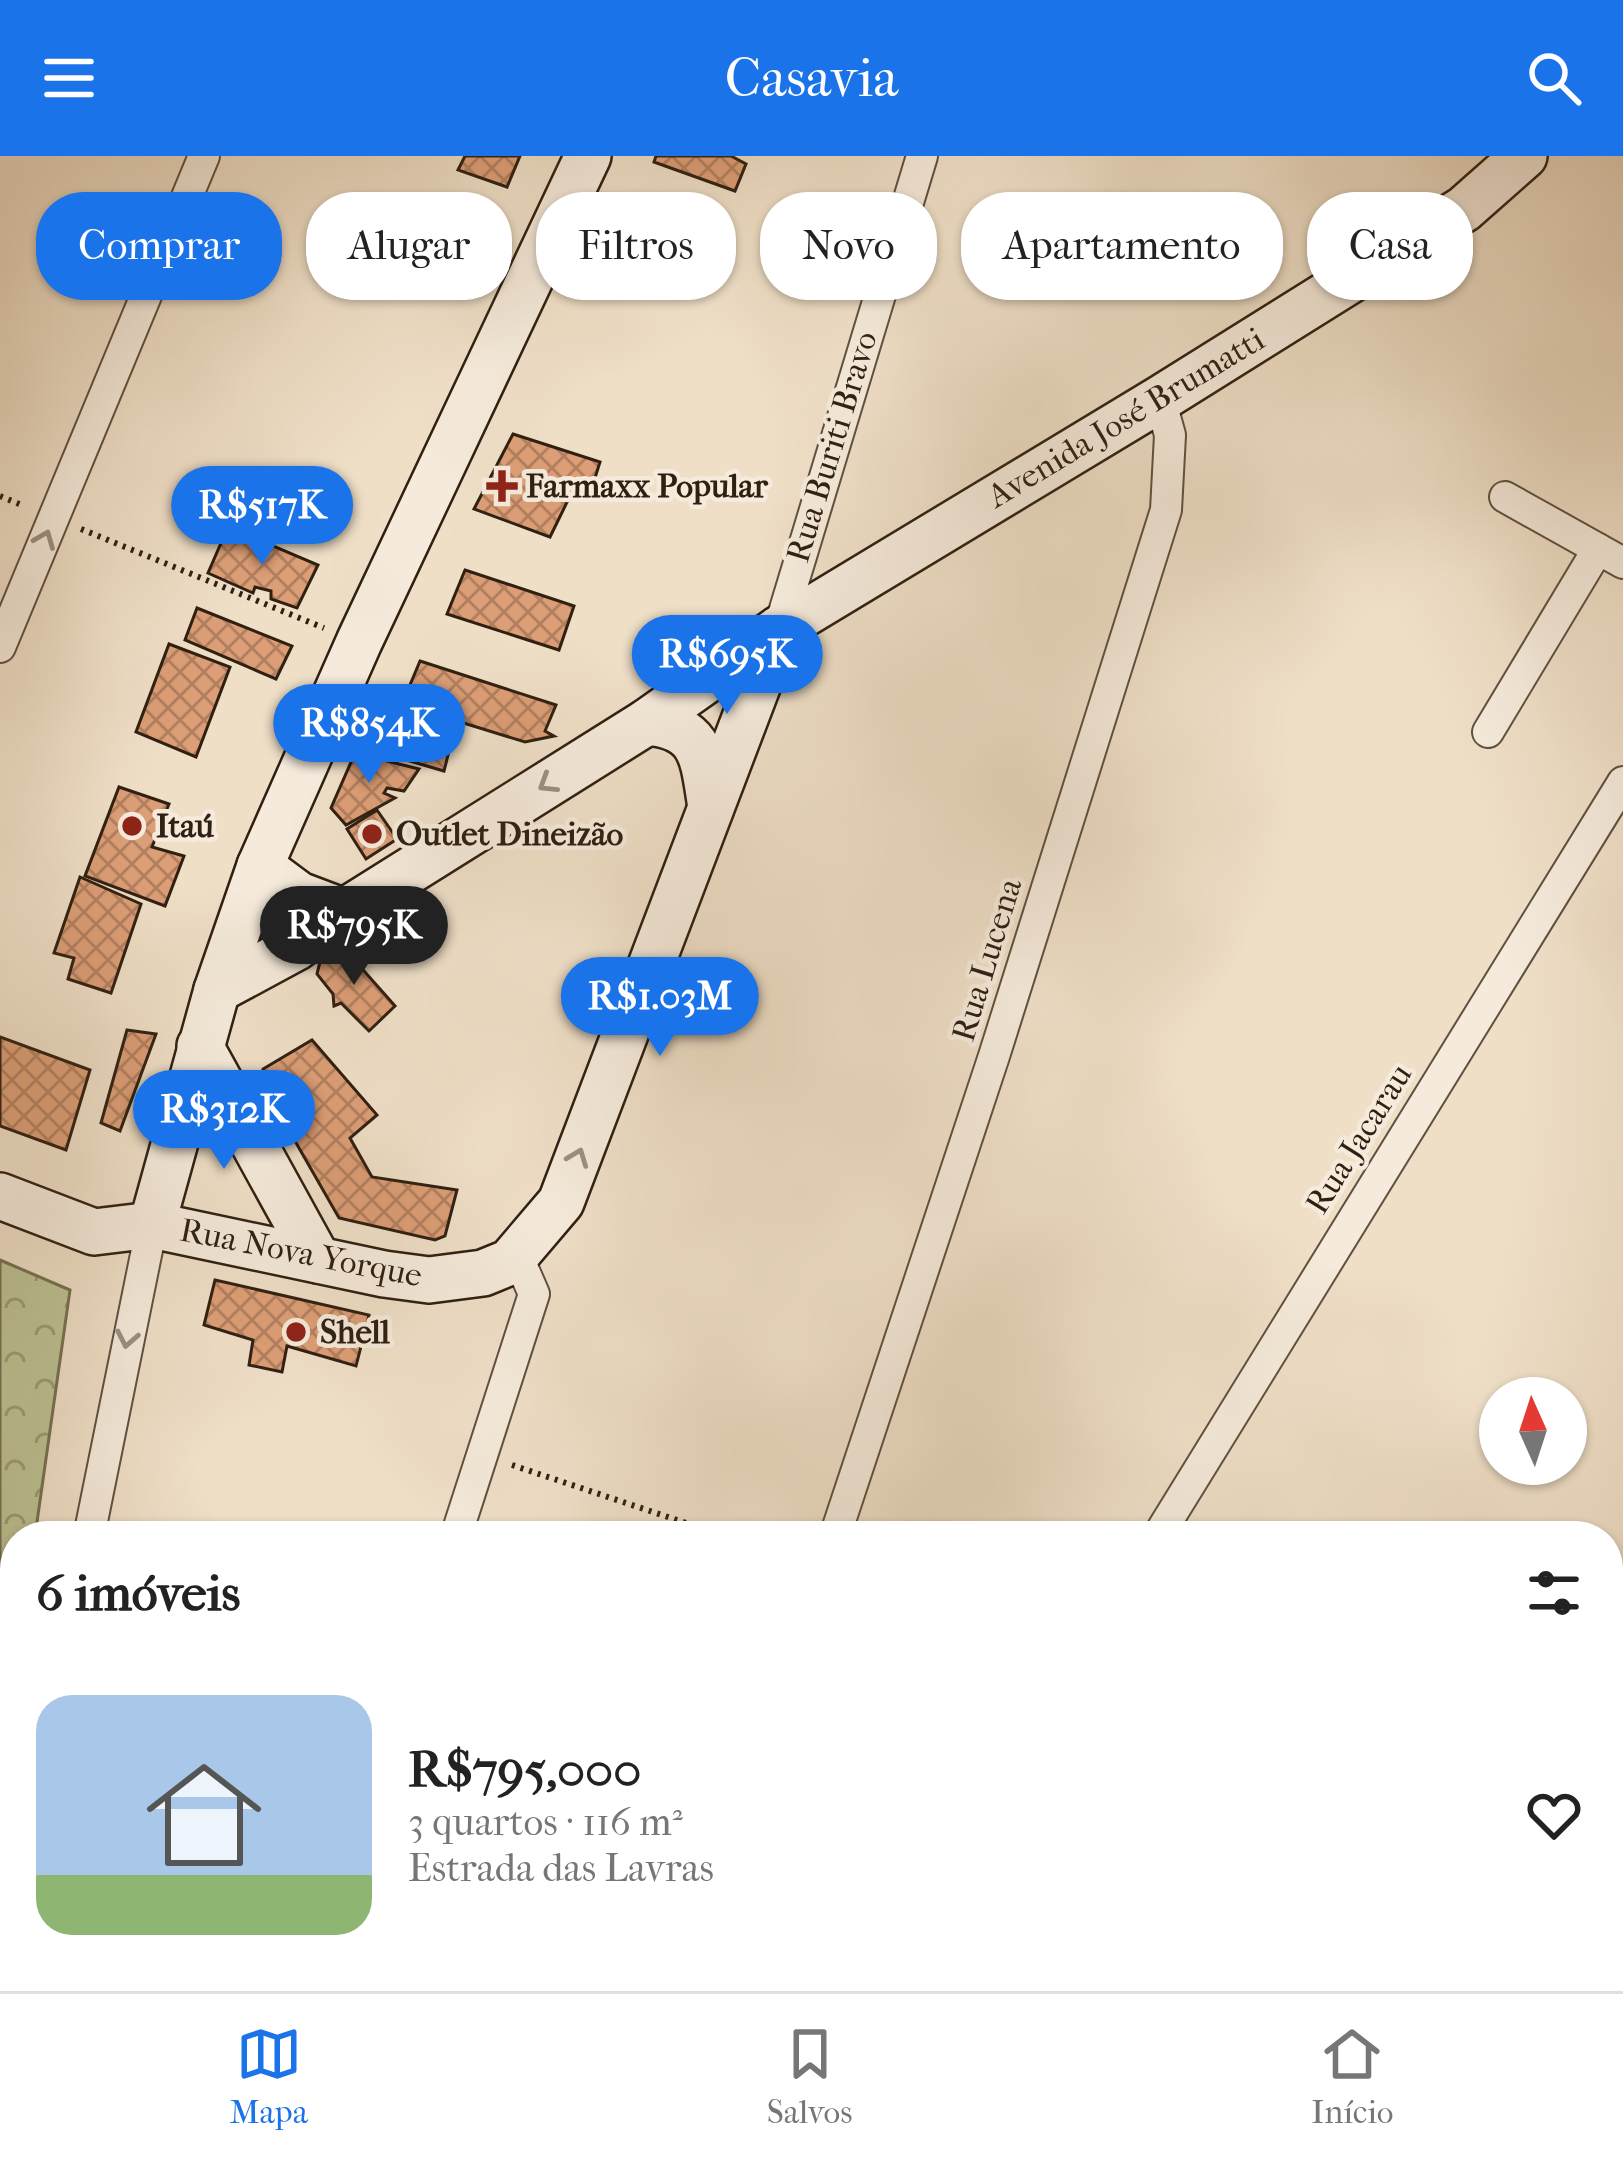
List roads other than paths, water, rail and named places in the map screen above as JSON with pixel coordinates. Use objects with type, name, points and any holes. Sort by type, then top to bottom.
[{"type":"main road","points":[[152,1225],[200,1046],[260,866],[359,642],[588,156]]},
{"type":"main road","name":"Avenida José Brumatti","points":[[217,990],[296,948],[344,912],[646,722],[779,629],[1464,209],[1524,156]]},
{"type":"main road","name":"Rua Buriti Bravo","points":[[518,1256],[561,1202],[779,629]]},
{"type":"main road","points":[[646,722],[669,724],[696,743],[711,807]]},
{"type":"main road","points":[[260,866],[299,896],[344,912]]},
{"type":"main road","points":[[200,1046],[318,1260]]},
{"type":"main road","name":"Rua Nova Yorque","points":[[0,1196],[94,1232],[152,1225],[429,1280],[483,1273],[518,1256]]},
{"type":"street","points":[[0,647],[204,156]]},
{"type":"street","name":"Rua Buriti Bravo","points":[[779,629],[922,156]]},
{"type":"street","name":"Rua Lucena","points":[[840,1521],[994,1056],[1166,510],[1170,435],[1160,399]]},
{"type":"street","points":[[1488,732],[1610,556],[1504,497]]},
{"type":"street","name":"Rua Jacarau","points":[[1168,1521],[1623,782]]},
{"type":"street","points":[[92,1521],[152,1225]]},
{"type":"street","points":[[461,1521],[534,1294],[518,1256]]},
{"type":"place","name":"Farmaxx Popular","points":[[502,486]]},
{"type":"place","name":"Itaú","points":[[132,826]]},
{"type":"place","name":"Outlet Dineizão","points":[[372,834]]},
{"type":"place","name":"Shell","points":[[296,1332]]}]
